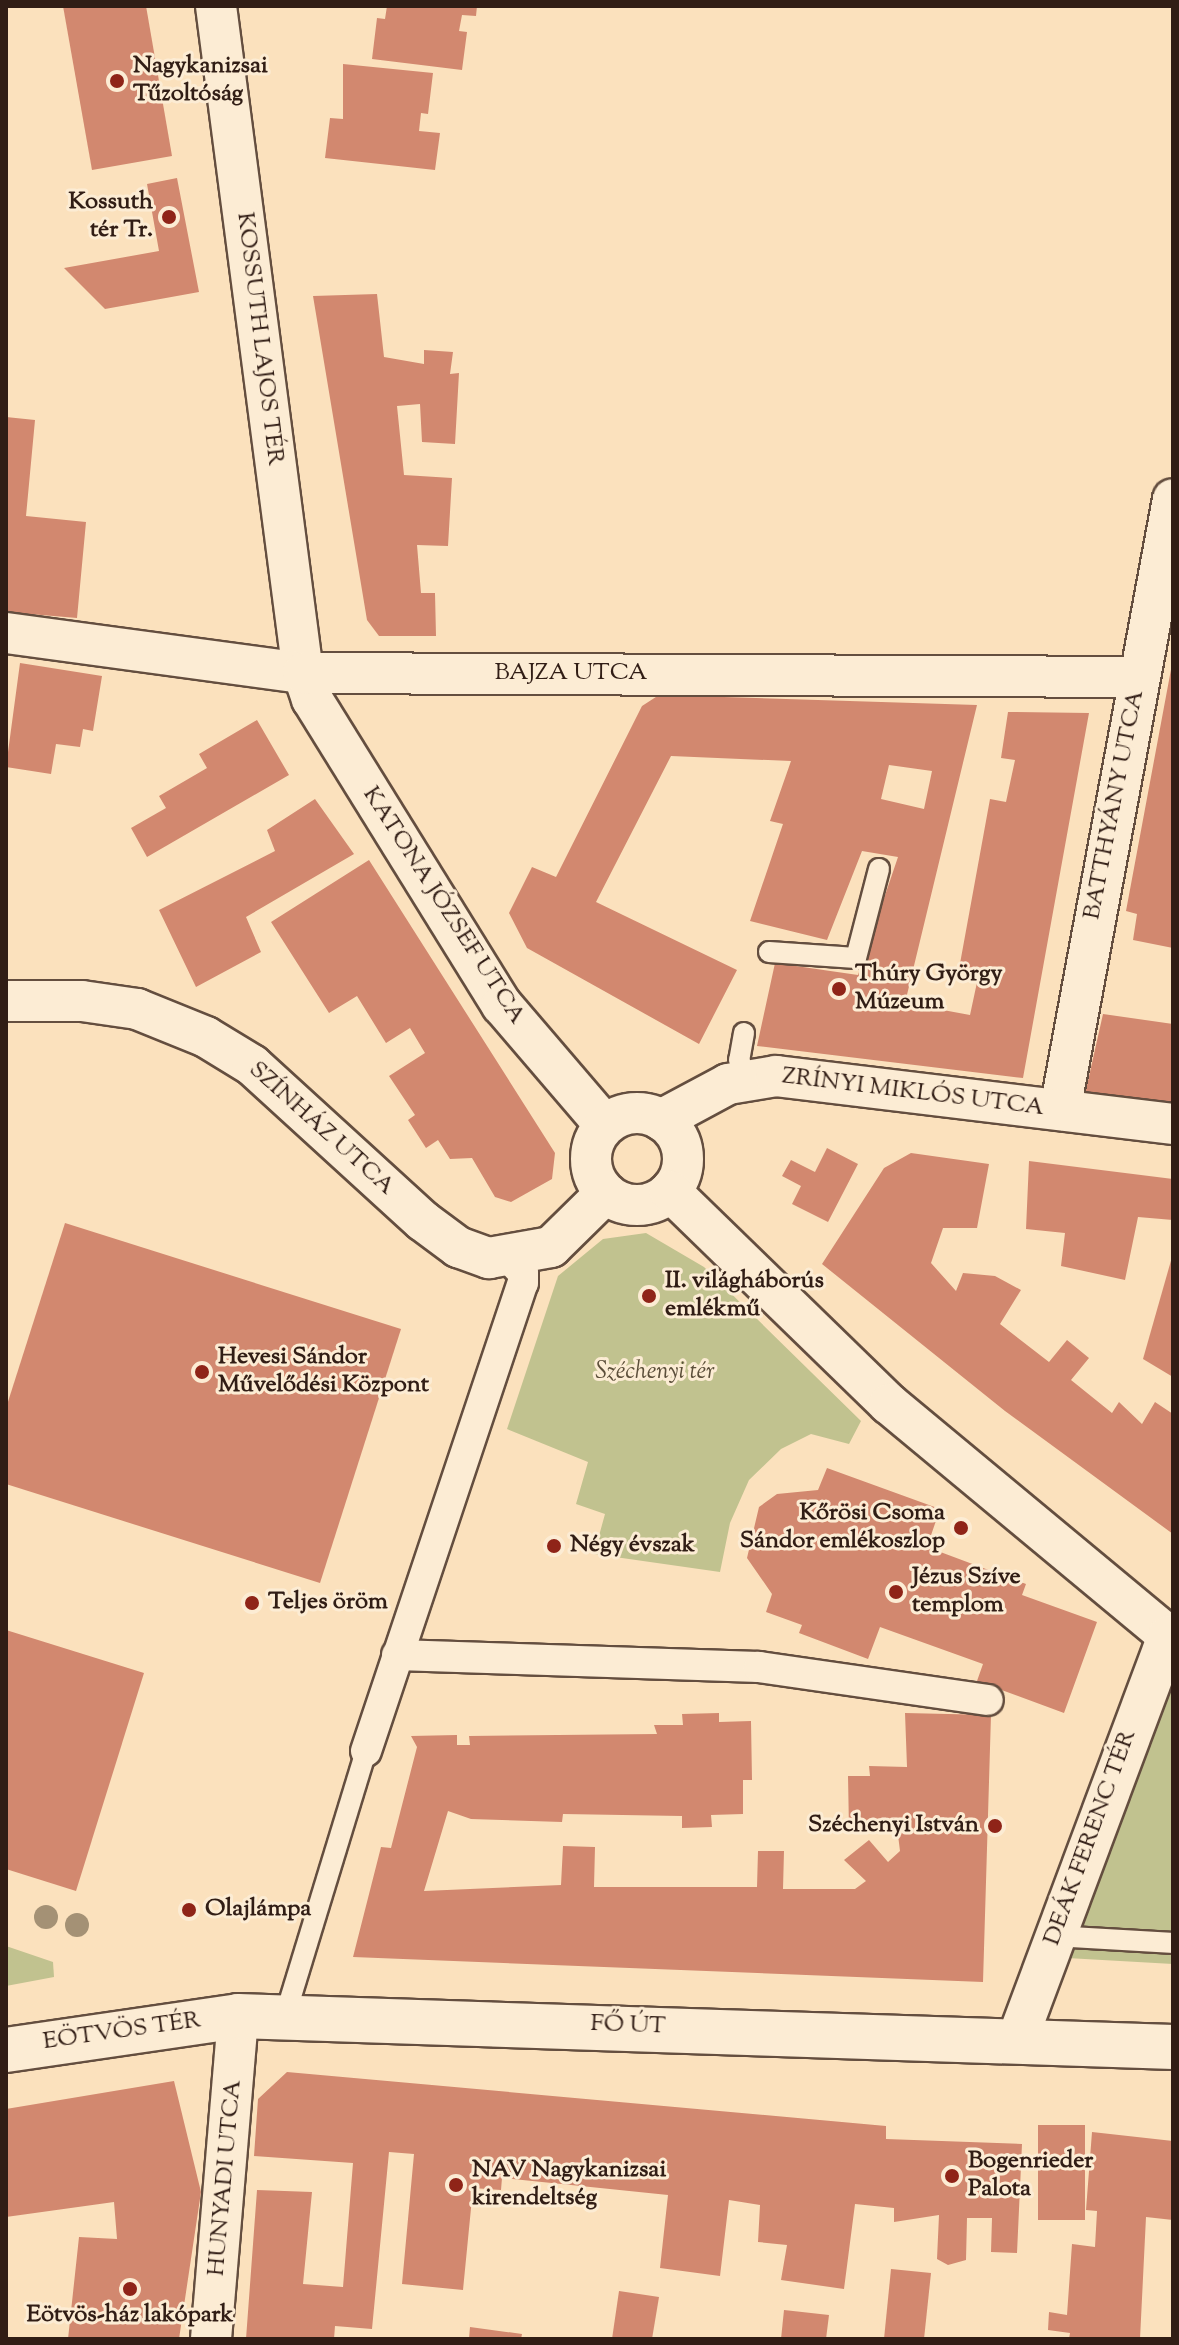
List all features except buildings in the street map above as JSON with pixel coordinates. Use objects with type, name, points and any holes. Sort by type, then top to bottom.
[{"type":"street","name":"KOSSUTH LAJOS TÉR","points":[[216,6],[303,673]]},
{"type":"street","name":"BATTHYÁNY UTCA","points":[[1060,1110],[1173,499]]},
{"type":"street","name":"BAJZA UTCA","points":[[6,633],[303,673],[1139,677]]},
{"type":"street","name":"KATONA JÓZSEF UTCA","points":[[303,673],[312,699],[502,1005],[605,1125]]},
{"type":"street","name":"SZÍNHÁZ UTCA","points":[[6,1001],[82,1001],[174,1020],[252,1065],[458,1247],[509,1258]]},
{"type":"street","name":"ZRÍNYI MIKLÓS UTCA","points":[[661,1120],[748,1080],[776,1076],[1173,1124]]},
{"type":"street","points":[[632,1113],[661,1120],[677,1136],[683,1158],[670,1191],[631,1205],[606,1193],[591,1167],[596,1137],[605,1125],[632,1113]]},
{"type":"street","points":[[670,1191],[889,1404],[1170,1638]]},
{"type":"street","points":[[366,1751],[523,1283],[523,1273],[509,1258],[567,1237],[606,1193]]},
{"type":"street","name":"DEÁK FERENC TÉR","points":[[1017,2040],[1170,1638]]},
{"type":"street","points":[[397,1655],[759,1667],[988,1700]]},
{"type":"street","name":"FŐ ÚT","points":[[238,2016],[1173,2047]]},
{"type":"street","name":"EÖTVÖS TÉR","points":[[6,2050],[238,2016]]},
{"type":"street","name":"HUNYADI UTCA","points":[[211,2339],[238,2016]]},
{"type":"lane","points":[[769,952],[856,958],[879,869]]},
{"type":"lane","points":[[744,1033],[739,1060],[748,1080]]},
{"type":"lane","points":[[285,2016],[366,1751]]},
{"type":"lane","points":[[1055,1936],[1173,1943]]},
{"type":"green space","name":"Széchenyi tér","points":[[646,1233],[704,1267],[861,1421],[849,1444],[811,1434],[781,1449],[749,1480],[730,1523],[720,1572],[594,1554],[605,1514],[576,1504],[588,1462],[507,1429],[558,1276],[603,1239]]},
{"type":"green space","points":[[1171,1687],[1173,1964],[1067,1958]]},
{"type":"green space","points":[[6,1946],[53,1962],[54,1977],[6,1986]]},
{"type":"place","name":"Nagykanizsai Tűzoltóság","points":[[117,81]]},
{"type":"place","name":"Kossuth tér Tr.","points":[[169,217]]},
{"type":"place","name":"Thúry György Múzeum","points":[[839,989]]},
{"type":"place","name":"II. világháborús emlékmű","points":[[649,1296]]},
{"type":"place","name":"Hevesi Sándor Művelődési Központ","points":[[202,1372]]},
{"type":"place","name":"Kőrösi Csoma Sándor emlékoszlop","points":[[961,1528]]},
{"type":"place","name":"Négy évszak","points":[[554,1546]]},
{"type":"place","name":"Jézus Szíve templom","points":[[896,1592]]},
{"type":"place","name":"Teljes öröm","points":[[252,1603]]},
{"type":"place","name":"Széchenyi István","points":[[995,1826]]},
{"type":"place","name":"Olajlámpa","points":[[189,1910]]},
{"type":"place","name":"Bogenrieder Palota","points":[[952,2176]]},
{"type":"place","name":"NAV Nagykanizsai kirendeltség","points":[[456,2185]]},
{"type":"place","name":"Eötvös-ház lakópark","points":[[130,2289]]}]
